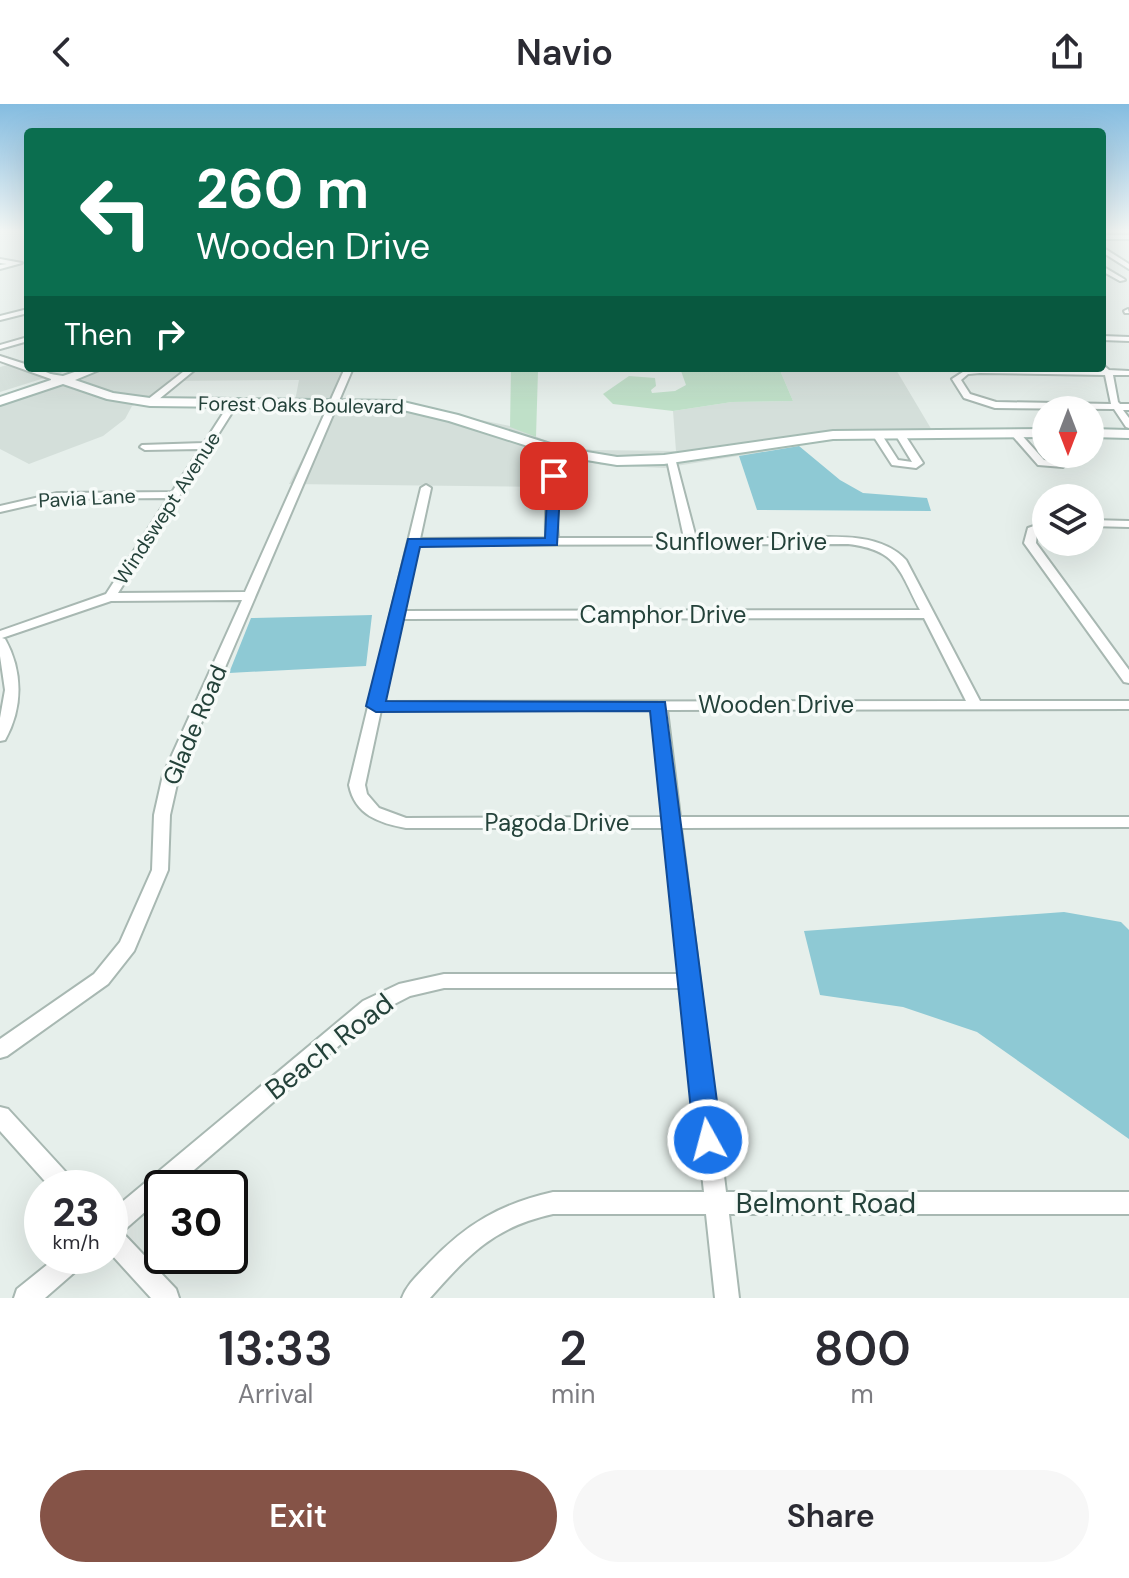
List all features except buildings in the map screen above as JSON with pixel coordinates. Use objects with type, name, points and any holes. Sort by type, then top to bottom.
[{"type":"main road","points":[[0,401],[72,372]]},
{"type":"main road","points":[[0,395],[82,372]]},
{"type":"main road","name":"Forest Oaks Boulevard","points":[[59,378],[111,396],[150,402],[383,403],[424,410],[573,456],[617,461],[672,460],[784,440],[877,434],[1032,435]]},
{"type":"main road","points":[[1104,433],[1129,434]]},
{"type":"street","points":[[0,318],[24,312]]},
{"type":"street","points":[[1106,338],[1129,339]]},
{"type":"street","points":[[0,347],[24,340]]},
{"type":"street","points":[[0,358],[24,366]]},
{"type":"street","points":[[18,364],[24,362]]},
{"type":"street","points":[[1106,369],[1129,373]]},
{"type":"street","points":[[41,372],[59,378]]},
{"type":"street","points":[[150,402],[188,372]]},
{"type":"street","name":"Glade Road","points":[[0,1050],[101,979],[128,946],[160,870],[162,815],[171,775],[348,372]]},
{"type":"street","points":[[966,372],[956,379],[967,396],[995,405],[1129,407]]},
{"type":"street","points":[[1105,372],[1118,407],[1129,425]]},
{"type":"street","name":"Windswept Avenue","points":[[0,635],[110,597],[234,403]]},
{"type":"street","points":[[1015,433],[1032,453]]},
{"type":"street","points":[[877,434],[895,463],[916,465],[918,463],[900,434]]},
{"type":"street","points":[[145,447],[206,446]]},
{"type":"street","points":[[552,542],[552,484],[559,468],[573,456]]},
{"type":"street","points":[[672,460],[691,542]]},
{"type":"street","name":"Pagoda Drive","points":[[426,488],[357,785],[362,803],[379,816],[406,823],[1129,822]]},
{"type":"street","name":"Pavia Lane","points":[[0,509],[57,496],[175,495]]},
{"type":"street","points":[[1104,523],[1129,524]]},
{"type":"street","name":"Sunflower Drive","points":[[413,542],[848,541],[870,544],[889,551],[900,560],[975,705]]},
{"type":"street","points":[[1039,556],[1129,679]]},
{"type":"street","points":[[110,597],[251,596]]},
{"type":"street","name":"Camphor Drive","points":[[397,615],[928,614]]},
{"type":"street","points":[[0,642],[12,672],[0,737]]},
{"type":"street","name":"Wooden Drive","points":[[376,706],[1129,705]]},
{"type":"street","points":[[659,706],[727,1298]]},
{"type":"street","name":"Beach Road","points":[[128,1212],[370,1007],[406,989],[444,981],[689,981]]},
{"type":"street","points":[[0,1116],[50,1170]]},
{"type":"street","name":"Belmont Road","points":[[414,1298],[474,1235],[504,1216],[528,1207],[553,1203],[1129,1203]]},
{"type":"street","points":[[128,1256],[167,1298]]},
{"type":"street","points":[[26,1298],[55,1274]]},
{"type":"shaded area","points":[[24,360],[24,372],[63,372],[0,392],[0,367]]},
{"type":"shaded area","points":[[93,372],[347,372],[337,400],[295,401],[299,380],[170,381],[148,400],[114,394],[72,380]]},
{"type":"shaded area","points":[[781,372],[897,372],[933,432],[802,435],[707,453],[617,459],[579,455],[437,411],[510,426],[552,443],[592,450],[676,451],[673,411],[732,402],[793,401]]},
{"type":"shaded area","points":[[65,382],[140,403],[132,406],[125,419],[103,436],[29,464],[0,449],[0,405]]},
{"type":"shaded area","points":[[331,404],[382,405],[433,414],[554,454],[616,463],[800,440],[799,446],[664,468],[602,465],[557,455],[548,487],[289,484]]},
{"type":"green space","points":[[511,372],[538,372],[536,437],[510,427]]},
{"type":"green space","points":[[681,372],[781,372],[793,401],[732,402],[673,411],[613,404],[603,394],[629,376],[655,378],[656,386],[652,393],[675,391],[686,385]]},
{"type":"water","points":[[799,446],[840,480],[863,493],[927,498],[931,511],[757,510],[739,456]]},
{"type":"water","points":[[372,615],[366,666],[229,673],[251,618]]},
{"type":"water","points":[[1064,912],[1121,922],[1129,930],[1129,1139],[977,1032],[903,1007],[820,995],[804,931]]},
{"type":"route","points":[[554,476],[552,542],[413,542],[376,706],[659,706],[708,1140]]}]
